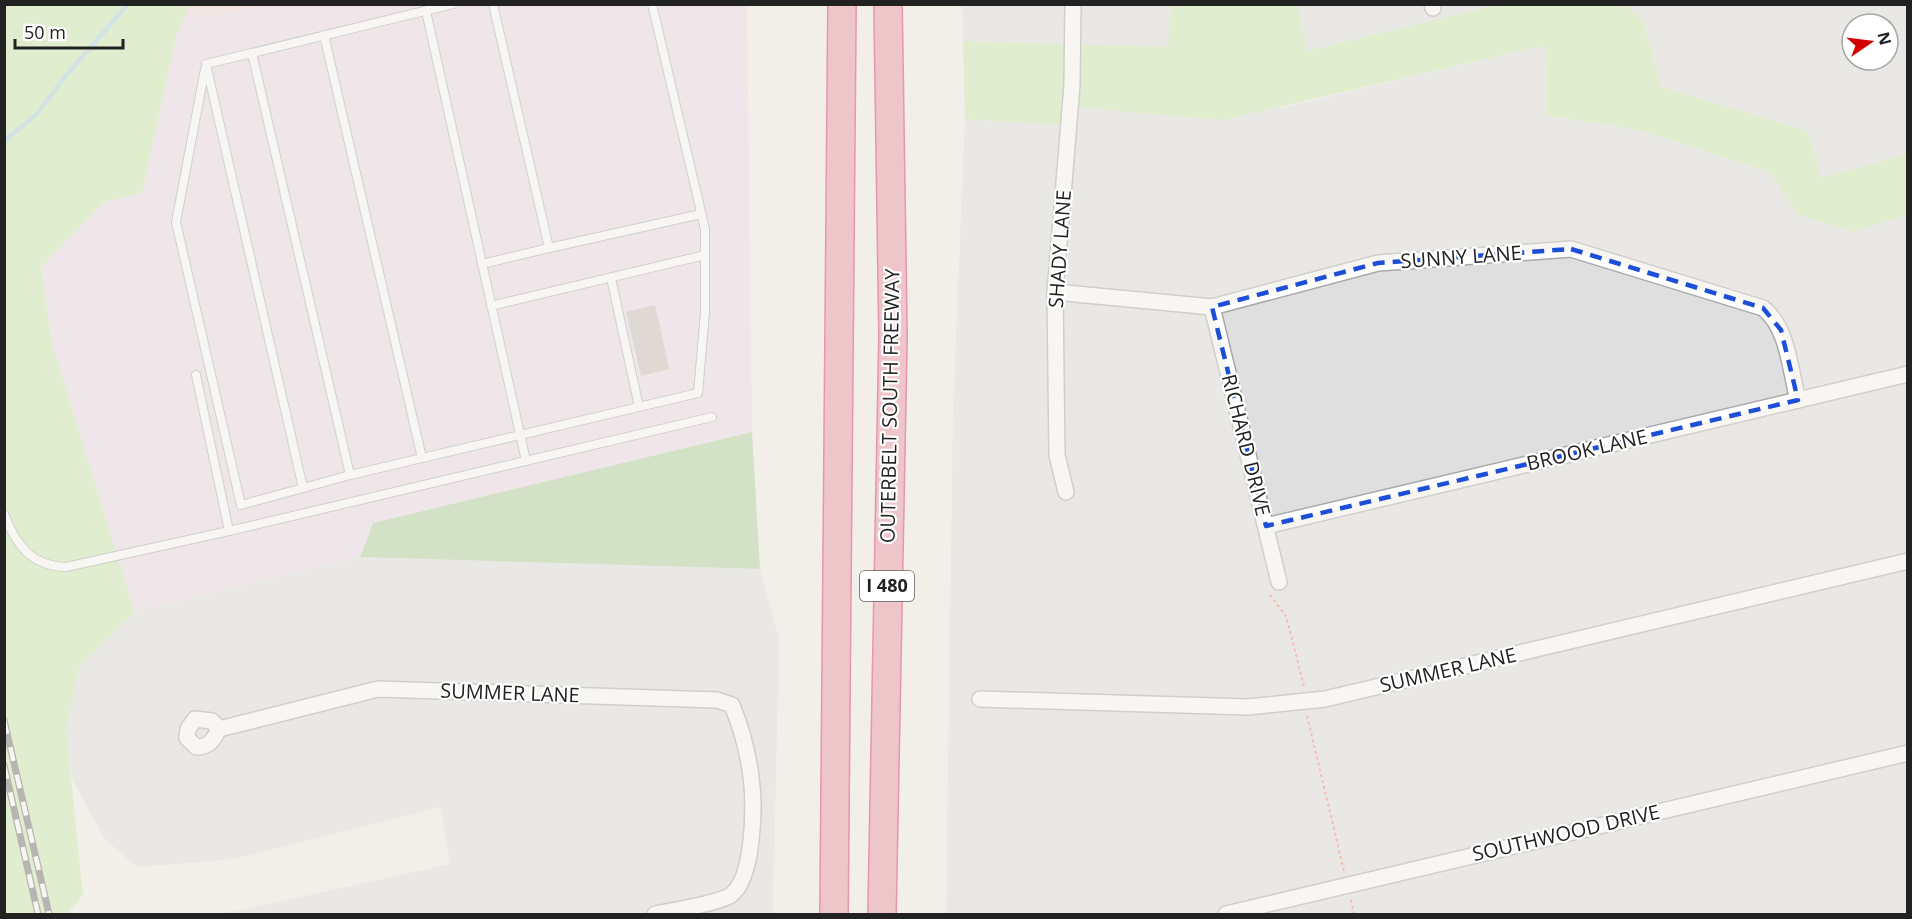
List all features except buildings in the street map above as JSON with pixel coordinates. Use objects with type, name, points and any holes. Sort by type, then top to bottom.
[{"type":"highway","name":"OUTERBELT SOUTH FREEWAY","points":[[882,915],[893,336],[888,4]]},
{"type":"highway","name":"I 480","points":[[834,915],[838,9]]},
{"type":"street","name":"SHADY LANE","points":[[1066,492],[1057,455],[1056,292],[1072,85],[1073,4]]},
{"type":"street","name":"SUNNY LANE","points":[[1056,292],[1212,307],[1378,263],[1571,249],[1763,308],[1775,317],[1781,330],[1798,400]]},
{"type":"street","name":"RICHARD DRIVE","points":[[1212,307],[1266,526],[1274,588]]},
{"type":"street","name":"BROOK LANE","points":[[1266,526],[1908,374]]},
{"type":"street","name":"SUMMER LANE","points":[[981,699],[1248,707],[1325,699],[1908,561]]},
{"type":"street","name":"SUMMER LANE","points":[[219,729],[378,689],[717,700],[732,705],[751,775],[751,829],[742,885],[729,897],[655,915]]},
{"type":"street","name":"SOUTHWOOD DRIVE","points":[[1226,915],[1908,753]]},
{"type":"lane","points":[[206,64],[453,4]]},
{"type":"lane","points":[[493,4],[549,248]]},
{"type":"lane","points":[[206,64],[176,222],[241,505],[350,475],[698,393],[705,312],[705,229],[652,4]]},
{"type":"lane","points":[[426,11],[526,461]]},
{"type":"lane","points":[[324,35],[422,458]]},
{"type":"lane","points":[[252,53],[350,475]]},
{"type":"lane","points":[[206,64],[303,488]]},
{"type":"lane","points":[[482,264],[701,214]]},
{"type":"lane","points":[[491,306],[705,255]]},
{"type":"lane","points":[[611,278],[639,407]]},
{"type":"lane","points":[[196,375],[229,531]]},
{"type":"lane","points":[[4,514],[11,530],[28,556],[50,567],[66,567],[229,531],[712,417]]},
{"type":"path","points":[[1274,588],[1286,616],[1304,690]]},
{"type":"path","points":[[1306,717],[1345,874]]},
{"type":"path","points":[[1351,900],[1354,915]]},
{"type":"highlighted area","points":[[1571,249],[1763,308],[1781,330],[1798,400],[1266,526],[1212,307],[1378,263]]},
{"type":"shaded area","points":[[264,4],[747,5],[752,432],[373,523],[360,557],[134,611],[52,343],[41,267],[104,202],[142,193],[177,33],[185,15],[223,15]]},
{"type":"shaded area","points":[[1297,4],[1497,5],[1307,51]]},
{"type":"shaded area","points":[[190,5],[264,5],[223,15],[185,15]]},
{"type":"shaded area","points":[[962,5],[1171,5],[1169,47],[963,41]]},
{"type":"shaded area","points":[[1627,5],[1907,5],[1907,154],[1821,178],[1808,131],[1661,87],[1644,22]]},
{"type":"shaded area","points":[[1545,45],[1546,115],[1640,130],[1769,172],[1798,215],[1854,232],[1907,215],[1907,914],[946,914],[953,409],[965,119],[1061,125],[1062,106],[1281,108]]},
{"type":"shaded area","points":[[360,557],[760,569],[779,639],[773,914],[223,914],[450,864],[440,807],[234,859],[137,867],[105,839],[72,779],[66,728],[80,666],[134,611]]},
{"type":"green space","points":[[1297,4],[1307,51],[1497,5],[1627,5],[1644,22],[1661,87],[1808,131],[1821,178],[1907,154],[1907,215],[1854,232],[1798,215],[1769,172],[1640,130],[1546,115],[1545,45],[1223,120],[1063,106],[1062,125],[965,119],[963,41],[1168,47],[1171,5]]},
{"type":"green space","points":[[5,5],[190,5],[177,33],[142,193],[104,202],[41,267],[52,343],[134,611],[80,666],[66,728],[83,895],[67,914],[5,914]]},
{"type":"green space","points":[[752,432],[760,569],[360,557],[373,523]]},
{"type":"waterway","points":[[4,141],[37,114],[63,79],[128,4]]},
{"type":"railway","points":[[4,720],[49,914]]},
{"type":"railway","points":[[4,765],[38,914]]}]
